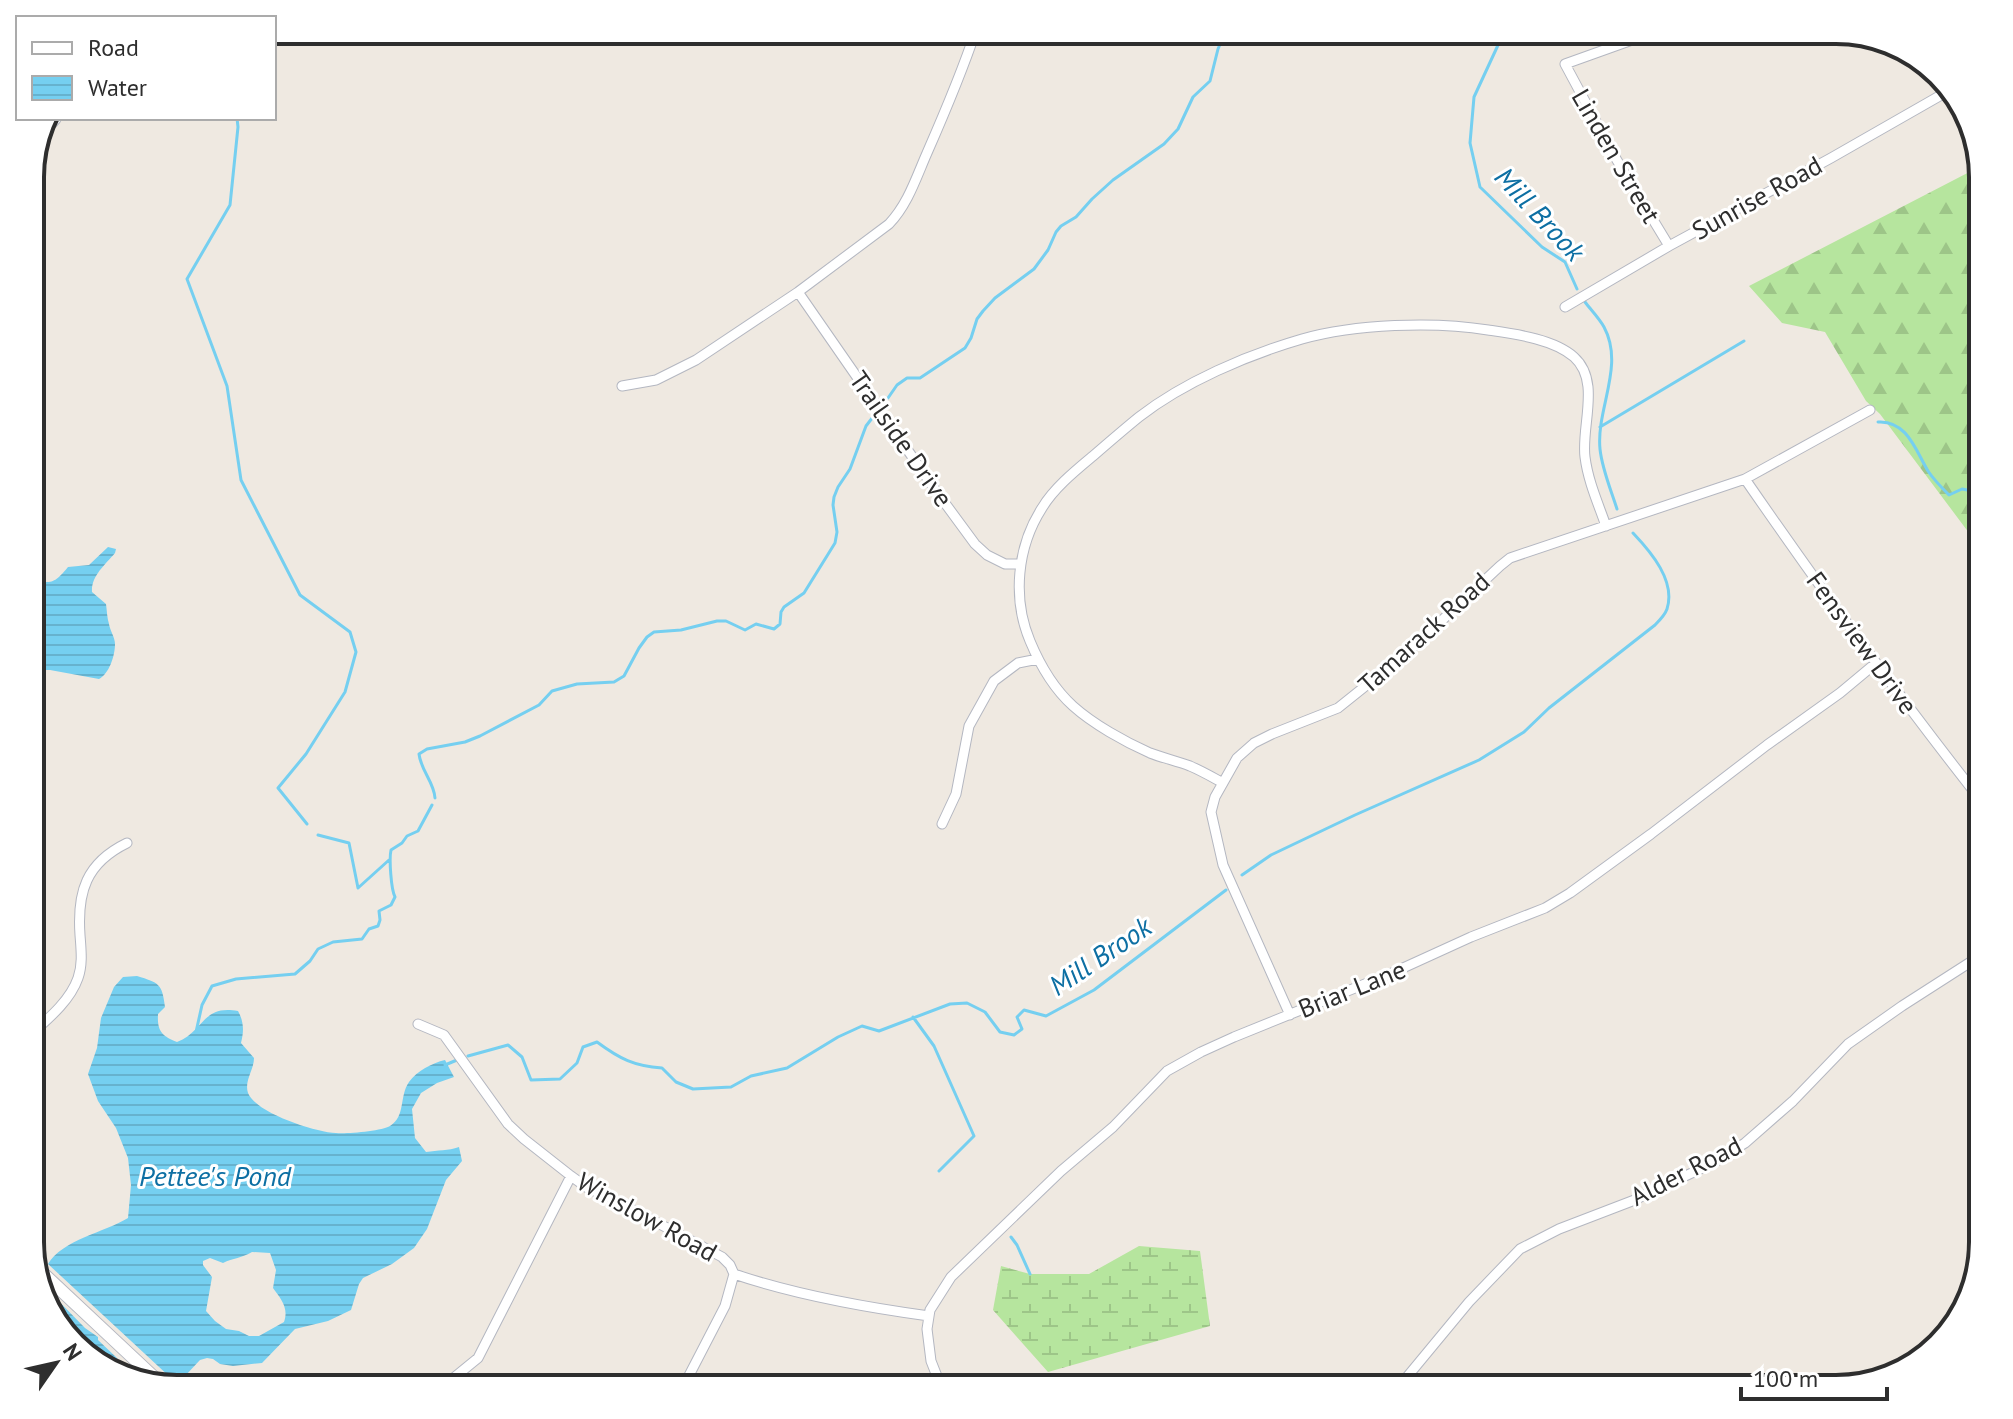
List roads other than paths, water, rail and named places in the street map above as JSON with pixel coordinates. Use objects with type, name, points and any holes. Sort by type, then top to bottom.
[{"type":"street","points":[[622,386],[656,380],[696,360],[798,292],[889,224],[900,212],[946,110],[971,44]]},
{"type":"street","name":"Linden Street","points":[[1621,44],[1565,64],[1615,157],[1669,246]]},
{"type":"street","name":"Sunrise Road","points":[[1565,307],[1941,95]]},
{"type":"street","name":"Trailside Drive","points":[[798,292],[975,544],[987,555],[1005,564],[1020,564]]},
{"type":"street","points":[[1223,783],[1192,767],[1149,752],[1100,726],[1074,707],[1055,688],[1038,659],[1021,617],[1020,564],[1026,540],[1043,505],[1073,474],[1141,416],[1195,382],[1263,352],[1331,333],[1387,326],[1472,327],[1515,334],[1567,352],[1583,369],[1587,385],[1584,453],[1589,478],[1606,526]]},
{"type":"street","name":"Tamarack Road","points":[[1290,1015],[1223,865],[1211,812],[1215,797],[1237,758],[1254,743],[1272,734],[1338,708],[1408,652],[1510,558],[1745,479],[1870,410]]},
{"type":"street","name":"Fensview Drive","points":[[1745,479],[1876,663],[1969,785]]},
{"type":"street","points":[[942,824],[956,794],[969,726],[994,681],[1018,663],[1038,659]]},
{"type":"street","name":"Briar Lane","points":[[929,1316],[936,1298],[951,1277],[1061,1171],[1113,1127],[1167,1071],[1212,1047],[1545,908],[1651,834],[1876,663]]},
{"type":"street","points":[[44,1021],[60,1006],[78,979],[80,903],[88,877],[106,855],[127,843]]},
{"type":"street","name":"Alder Road","points":[[1409,1375],[1469,1302],[1520,1249],[1713,1163],[1745,1143],[1793,1101],[1848,1044],[1969,963]]},
{"type":"street","name":"Winslow Road","points":[[418,1024],[444,1035],[508,1124],[524,1139],[589,1189],[722,1257],[734,1274],[767,1285],[888,1311],[929,1316]]},
{"type":"street","points":[[457,1375],[478,1358],[571,1176]]},
{"type":"street","points":[[689,1375],[725,1306],[734,1274]]},
{"type":"street","points":[[51,1281],[147,1371]]},
{"type":"street","points":[[929,1316],[928,1344],[936,1375]]},
{"type":"water","points":[[108,547],[116,549],[92,586],[92,592],[106,604],[115,641],[108,669],[99,679],[44,671],[44,582],[59,577],[68,567],[89,565]]},
{"type":"water","name":"Pettee's Pond","points":[[137,976],[158,985],[165,1007],[158,1014],[158,1025],[164,1035],[177,1042],[217,1011],[238,1011],[243,1027],[241,1043],[254,1058],[247,1084],[253,1100],[274,1114],[327,1132],[364,1132],[390,1126],[398,1117],[412,1078],[430,1065],[445,1060],[454,1077],[421,1093],[412,1109],[415,1138],[426,1152],[459,1147],[462,1161],[446,1180],[427,1229],[414,1248],[392,1264],[363,1278],[351,1310],[328,1321],[295,1329],[262,1363],[233,1366],[207,1358],[200,1360],[186,1375],[167,1374],[48,1264],[73,1243],[128,1218],[131,1185],[128,1158],[116,1128],[98,1101],[88,1074],[97,1048],[101,1018],[114,987],[123,977]],"holes":[[[252,1252],[270,1253],[276,1270],[273,1288],[285,1308],[284,1322],[259,1336],[249,1336],[226,1329],[206,1311],[212,1277],[203,1261],[210,1258],[223,1263]]]},
{"type":"water","points":[[58,1300],[80,1323],[72,1323]]},
{"type":"water","points":[[96,1336],[118,1361],[96,1347]]},
{"type":"waterway","points":[[888,398],[897,385],[907,378],[920,378],[965,348],[983,311],[995,298],[1034,269],[1061,226],[1076,217],[1113,180],[1164,144],[1178,129],[1193,97],[1210,81],[1220,44]]},
{"type":"waterway","name":"Mill Brook","points":[[1499,44],[1474,97],[1470,143],[1480,187],[1542,247],[1565,262],[1577,289]]},
{"type":"waterway","points":[[237,120],[230,205],[187,279],[227,386],[241,480],[300,595],[350,632],[356,652],[345,692],[306,754],[278,788],[307,824]]},
{"type":"waterway","name":"Mill Brook","points":[[1585,302],[1602,324],[1610,342],[1611,372],[1600,449],[1617,509]]},
{"type":"waterway","points":[[1600,427],[1744,341]]},
{"type":"waterway","points":[[435,798],[419,754],[427,749],[480,736],[539,705],[552,691],[577,684],[614,682],[624,676],[639,648],[654,632],[681,630],[717,621],[726,621],[745,630],[756,624],[774,629],[780,624],[784,607],[804,593],[835,543],[834,497],[850,469],[866,426],[876,413]]},
{"type":"waterway","points":[[1878,422],[1888,423],[1903,431],[1930,474],[1949,495],[1962,489],[1969,490]]},
{"type":"waterway","name":"Mill Brook","points":[[1242,875],[1271,855],[1479,760],[1524,732],[1549,708],[1655,625],[1667,609],[1668,588],[1654,558],[1633,533]]},
{"type":"waterway","points":[[196,1032],[202,1005],[212,986],[236,979],[295,974],[318,949],[333,942],[362,939],[369,929],[378,926],[379,911],[391,905],[395,897],[391,850],[418,831],[432,805]]},
{"type":"waterway","points":[[318,835],[349,843],[358,888],[389,860]]},
{"type":"waterway","name":"Mill Brook","points":[[468,1056],[508,1045],[522,1057],[531,1080],[560,1079],[577,1063],[583,1047],[597,1042],[628,1061],[662,1068],[676,1082],[693,1089],[731,1087],[751,1076],[787,1068],[862,1026],[879,1031],[950,1004],[967,1003],[985,1012],[1000,1032],[1014,1035],[1022,1029],[1017,1017],[1024,1010],[1046,1016],[1094,990],[1226,890]]},
{"type":"waterway","points":[[913,1017],[934,1046],[974,1136],[939,1171]]},
{"type":"waterway","name":"Mill Brook","points":[[445,1065],[457,1060]]},
{"type":"waterway","points":[[1011,1237],[1030,1274]]}]
